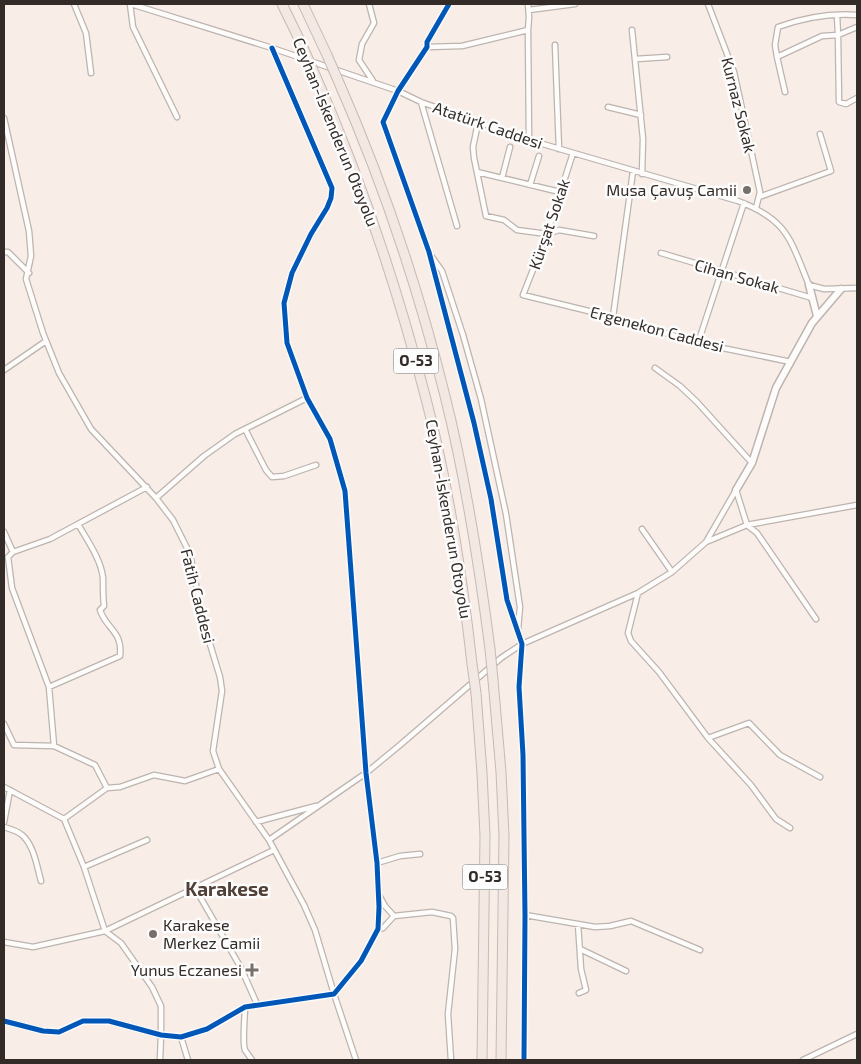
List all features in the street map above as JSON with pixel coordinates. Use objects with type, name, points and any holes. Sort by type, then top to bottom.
[{"type":"highway","name":"Ceyhan-İskenderun Otoyolu","points":[[282,4],[334,118],[384,254],[424,392],[441,466],[465,599],[476,694],[482,773],[485,836],[482,1060]]},
{"type":"highway","name":"Ceyhan-İskenderun Otoyolu","points":[[303,4],[351,110],[402,248],[443,387],[460,463],[475,543],[490,649],[501,772],[504,836],[501,1060]]},
{"type":"street","points":[[74,4],[86,34],[92,73]]},
{"type":"street","points":[[131,4],[133,27],[177,117]]},
{"type":"street","name":"Atatürk Caddesi","points":[[131,4],[272,48],[398,91],[421,102],[529,140],[744,203],[756,208],[775,221],[789,237],[809,285]]},
{"type":"street","points":[[369,4],[374,22],[362,44],[359,60],[374,83]]},
{"type":"street","points":[[449,4],[427,42],[427,47],[398,91],[383,122],[383,127],[429,252],[474,423],[491,499],[507,600],[522,644],[519,687],[523,755],[524,1060]]},
{"type":"street","points":[[528,4],[529,140]]},
{"type":"street","points":[[529,10],[576,4]]},
{"type":"street","name":"Kurnaz Sokak","points":[[708,4],[734,72],[760,192],[756,208]]},
{"type":"street","points":[[837,16],[839,102],[846,104],[857,98]]},
{"type":"street","points":[[785,92],[775,45],[778,27],[804,18],[857,16]]},
{"type":"street","points":[[777,57],[822,36],[838,35],[857,27]]},
{"type":"street","points":[[427,47],[462,46],[528,30]]},
{"type":"street","points":[[632,30],[643,139],[642,174]]},
{"type":"street","points":[[555,45],[559,149]]},
{"type":"street","points":[[4,1021],[43,1032],[59,1032],[83,1021],[109,1021],[162,1035],[181,1037],[207,1029],[245,1007],[334,994],[361,962],[378,928],[379,893],[377,863],[366,773],[345,491],[330,439],[307,398],[286,343],[284,303],[292,273],[311,234],[327,208],[332,188],[272,48]]},
{"type":"street","points":[[636,59],[667,57]]},
{"type":"street","points":[[421,102],[457,226]]},
{"type":"street","points":[[608,107],[641,115]]},
{"type":"street","name":"Fatih Caddesi","points":[[4,118],[28,231],[31,256],[29,273],[26,279],[46,341],[60,373],[92,429],[148,487],[173,520],[190,554],[203,621],[220,677],[222,691],[214,746],[216,760],[220,769],[269,840],[304,905],[315,930],[356,1060]]},
{"type":"street","points":[[478,123],[473,147],[476,172],[486,216],[504,220],[517,230],[547,234],[559,230],[594,236]]},
{"type":"street","points":[[759,197],[831,171],[820,134]]},
{"type":"street","points":[[502,178],[510,147]]},
{"type":"street","name":"Kürşat Sokak","points":[[523,294],[547,234],[573,153]]},
{"type":"street","points":[[530,185],[539,156]]},
{"type":"street","points":[[613,317],[633,171]]},
{"type":"street","points":[[476,172],[560,192]]},
{"type":"street","points":[[698,343],[744,203]]},
{"type":"street","points":[[4,252],[8,252],[29,273]]},
{"type":"street","points":[[429,252],[442,271],[481,399],[506,514],[520,607],[518,633]]},
{"type":"street","name":"Cihan Sokak","points":[[661,253],[812,298]]},
{"type":"street","points":[[817,316],[809,285],[824,289],[857,288]]},
{"type":"street","points":[[269,840],[366,773],[501,658],[522,644],[638,593],[672,572],[706,542],[752,464],[776,388],[817,316],[842,289]]},
{"type":"street","name":"Ergenekon Caddesi","points":[[523,294],[613,317],[698,343],[791,362]]},
{"type":"street","points":[[4,370],[46,341]]},
{"type":"street","points":[[655,368],[680,386],[752,464]]},
{"type":"street","points":[[156,498],[204,456],[235,434],[307,398]]},
{"type":"street","points":[[245,429],[266,470],[272,477],[284,476],[316,465]]},
{"type":"street","points":[[54,746],[49,686],[12,588],[6,558],[13,552],[19,552],[50,539],[148,487]]},
{"type":"street","points":[[736,490],[747,525],[757,533],[816,619]]},
{"type":"street","points":[[706,542],[747,525],[857,505]]},
{"type":"street","points":[[49,686],[120,656],[121,645],[113,628],[103,619],[100,610],[104,606],[103,578],[97,559],[78,524]]},
{"type":"street","points":[[642,529],[672,572]]},
{"type":"street","points":[[4,532],[13,552]]},
{"type":"street","points":[[638,593],[628,633],[631,640],[659,672],[708,738],[751,786],[776,819],[790,828]]},
{"type":"street","points":[[708,738],[749,723],[780,755],[820,778]]},
{"type":"street","points":[[4,724],[14,745],[54,746],[94,766],[107,788]]},
{"type":"street","points":[[64,819],[107,788],[120,786],[154,775],[185,781],[220,769]]},
{"type":"street","points":[[4,787],[64,819],[84,867],[105,931],[121,943],[152,987],[161,1006],[162,1035],[160,1060]]},
{"type":"street","points":[[4,822],[10,790]]},
{"type":"street","points":[[256,822],[320,805]]},
{"type":"street","points":[[4,826],[21,834],[26,839],[32,851],[41,881]]},
{"type":"street","points":[[84,867],[147,840]]},
{"type":"street","points":[[4,942],[33,946],[105,931],[274,850]]},
{"type":"street","points":[[377,863],[400,856],[420,854]]},
{"type":"street","points":[[195,888],[241,968],[256,1004]]},
{"type":"street","points":[[379,893],[385,906],[394,916]]},
{"type":"street","points":[[378,928],[383,928],[394,916],[432,912],[453,918],[455,949],[448,1014],[451,1060]]},
{"type":"street","points":[[525,915],[595,927],[610,926],[632,920],[700,950]]},
{"type":"street","points":[[578,924],[581,969],[586,990],[579,993]]},
{"type":"street","points":[[580,949],[626,971]]},
{"type":"street","points":[[245,1007],[245,1049],[252,1060]]},
{"type":"street","points":[[802,1060],[857,1034]]},
{"type":"street","points":[[181,1037],[188,1060]]},
{"type":"cycle path","points":[[449,4],[427,42],[427,47],[398,91],[383,122],[429,252],[474,423],[491,499],[507,600],[522,644],[519,687],[523,755],[524,1060]]},
{"type":"cycle path","points":[[4,1021],[43,1031],[59,1032],[83,1021],[109,1021],[161,1035],[181,1037],[207,1029],[245,1007],[334,994],[361,961],[378,929],[377,863],[366,773],[345,491],[330,439],[307,398],[287,343],[284,303],[292,273],[311,234],[327,208],[332,188],[272,48]]},
{"type":"place","name":"Musa Çavuş Camii","points":[[747,190]]},
{"type":"place","name":"Karakese Merkez Camii","points":[[153,934]]},
{"type":"place","name":"Yunus Eczanesi","points":[[252,970]]},
{"type":"district","name":"Karakese","points":[[227,889]]}]
